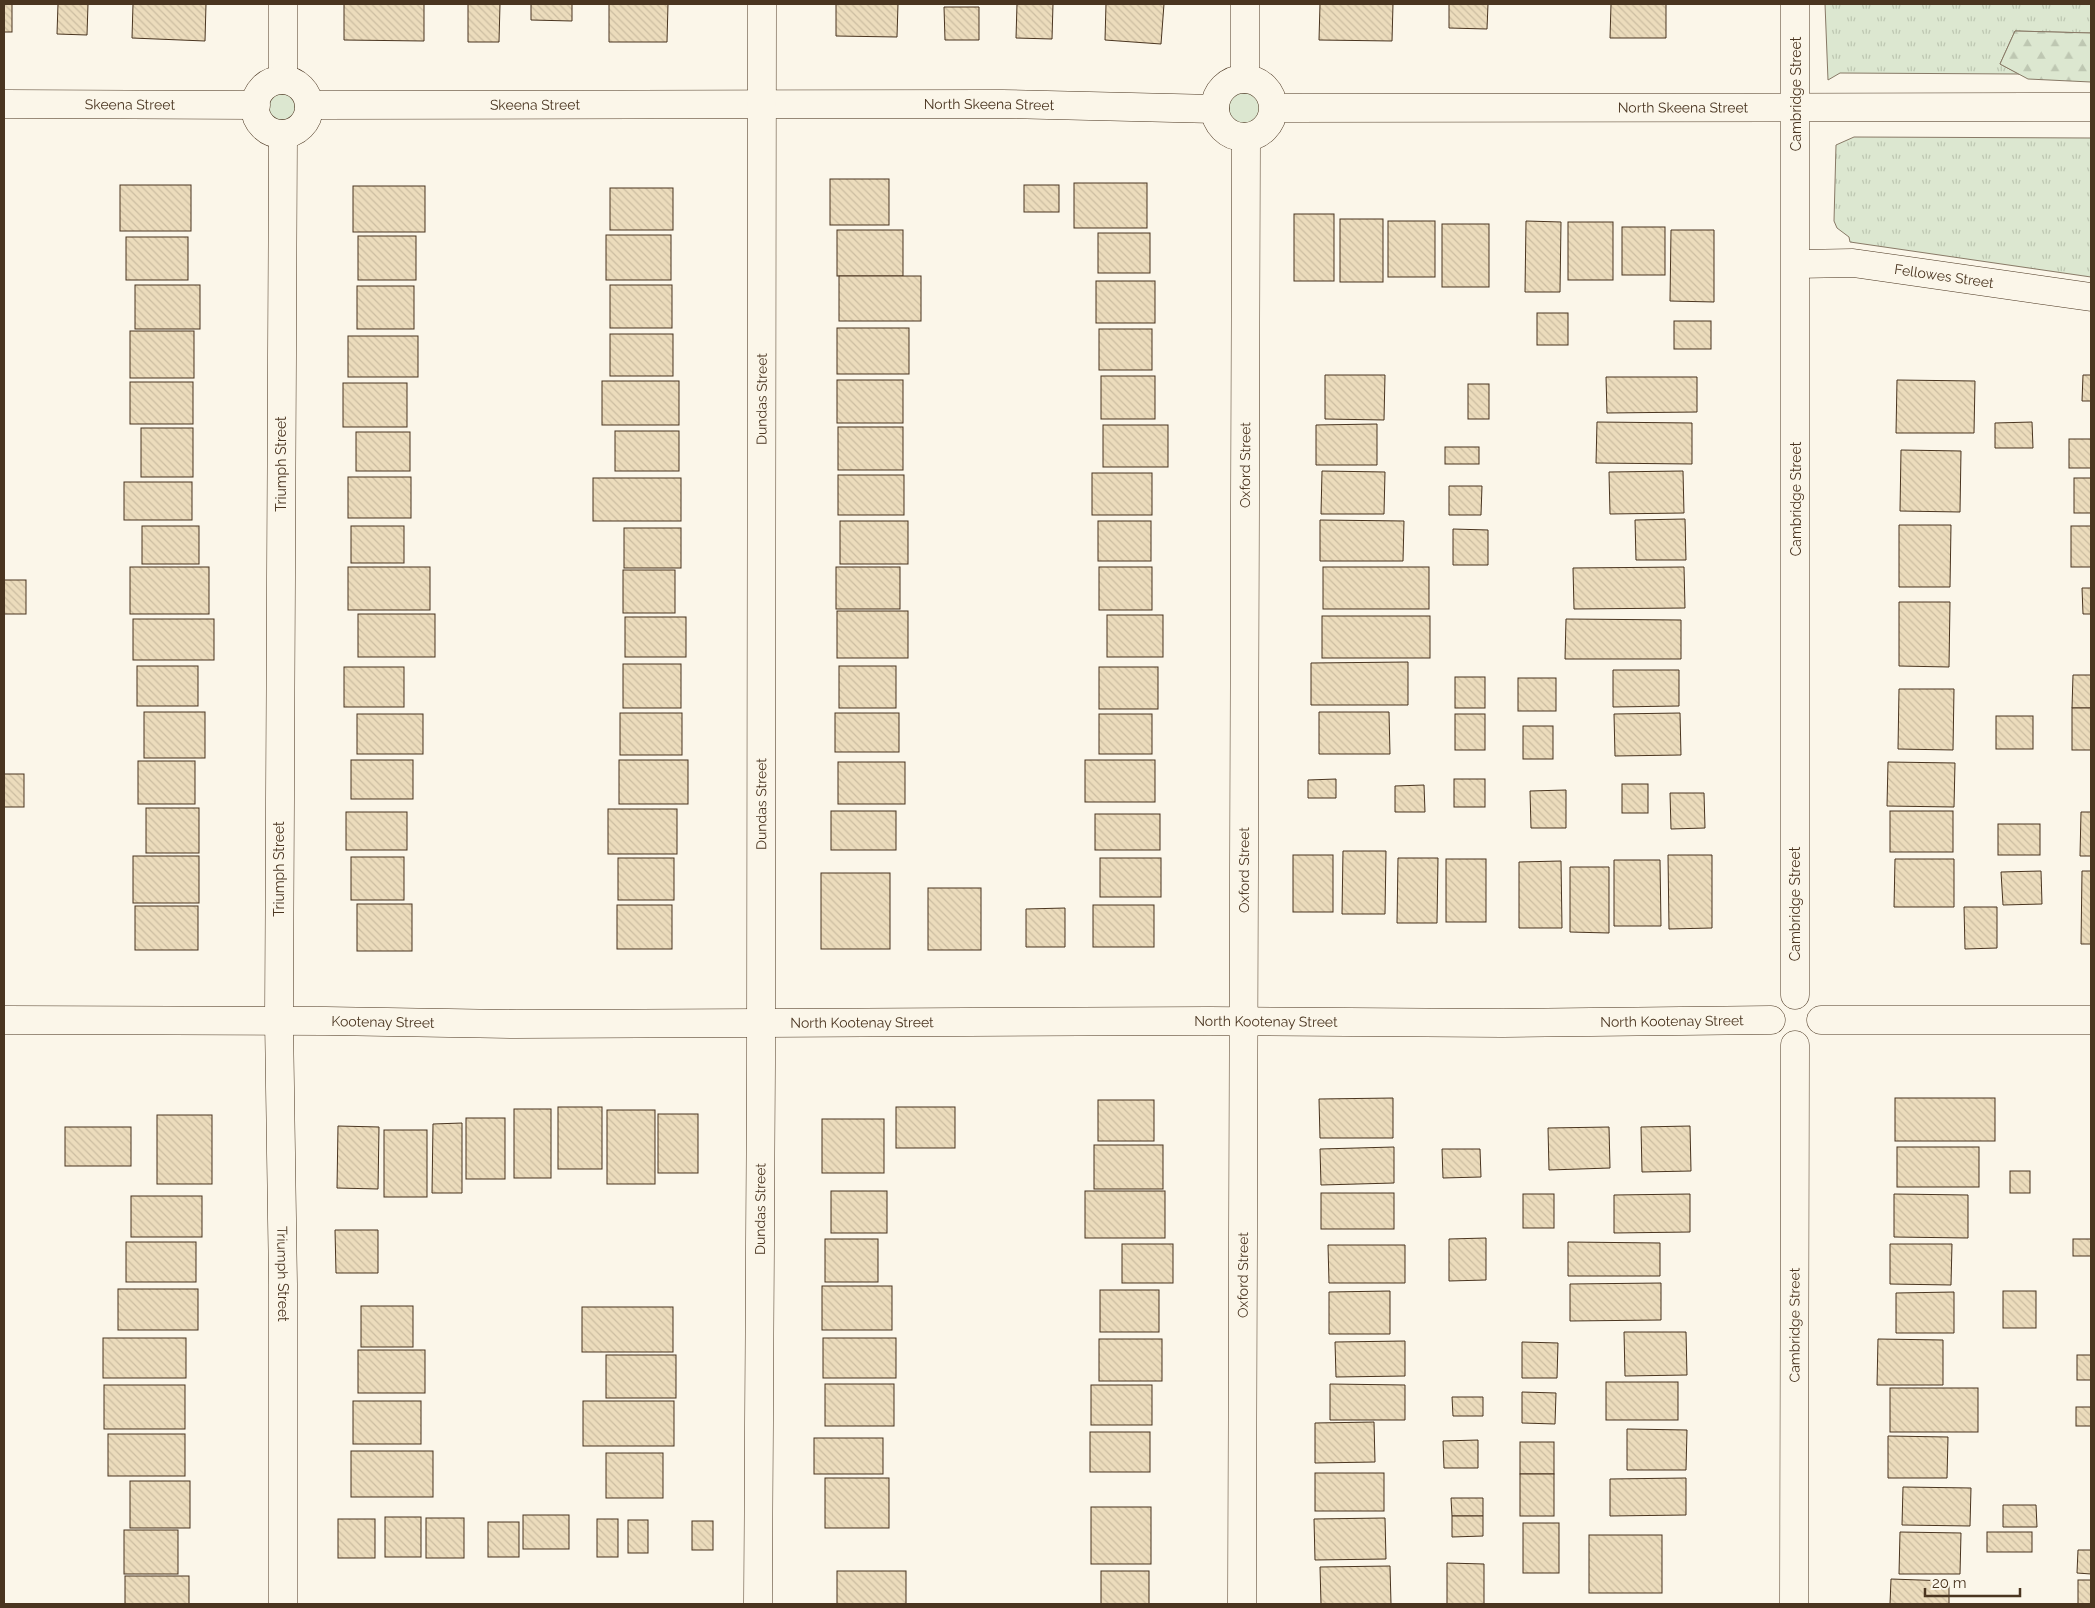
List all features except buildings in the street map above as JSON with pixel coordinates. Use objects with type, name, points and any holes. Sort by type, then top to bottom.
[{"type":"street","points":[[283,4],[283,80]]},
{"type":"street","name":"Dundas Street","points":[[758,1604],[761,1022],[762,4]]},
{"type":"street","points":[[1245,4],[1245,79]]},
{"type":"street","name":"Cambridge Street","points":[[1795,4],[1795,995]]},
{"type":"street","points":[[1245,79],[1254,80],[1264,87],[1271,96],[1274,108],[1272,119],[1265,129],[1256,135],[1246,137],[1234,135],[1224,129],[1217,119],[1215,109],[1217,98],[1223,88],[1232,82],[1245,79]]},
{"type":"street","points":[[283,80],[298,85],[308,97],[309,105],[305,122],[299,128],[283,134],[274,133],[266,128],[256,113],[256,105],[257,97],[267,84],[283,80]]},
{"type":"street","name":"Skeena Street","points":[[4,104],[256,105]]},
{"type":"street","name":"North Skeena Street","points":[[762,105],[1002,104],[1215,109]]},
{"type":"street","name":"Skeena Street","points":[[309,105],[762,105]]},
{"type":"street","name":"North Skeena Street","points":[[1274,108],[2091,107]]},
{"type":"street","name":"Triumph Street","points":[[283,134],[279,1021],[283,1284],[283,1604]]},
{"type":"street","name":"Oxford Street","points":[[1242,1604],[1242,1022],[1246,766],[1246,137]]},
{"type":"street","name":"Fellowes Street","points":[[1796,264],[1853,263],[2091,297]]},
{"type":"street","points":[[1795,995],[1805,996],[1813,1002],[1819,1010],[1821,1020],[1819,1030],[1813,1038],[1805,1043],[1795,1045],[1786,1043],[1778,1037],[1772,1029],[1771,1020],[1772,1010],[1778,1002],[1786,997],[1795,995]]},
{"type":"street","name":"Kootenay Street","points":[[4,1020],[516,1024],[761,1022]]},
{"type":"street","name":"North Kootenay Street","points":[[761,1022],[1503,1023],[1771,1020]]},
{"type":"street","points":[[1821,1020],[2091,1020]]},
{"type":"street","name":"Cambridge Street","points":[[1794,1604],[1795,1045]]},
{"type":"green space","points":[[1825,4],[2091,4],[2091,33],[2015,31],[2000,64],[2019,74],[1840,73],[1828,80]]},
{"type":"green space","points":[[2015,31],[2091,33],[2091,82],[2028,79],[2000,64]]},
{"type":"green space","points":[[284,88],[291,89],[297,93],[301,99],[301,113],[297,119],[291,123],[284,124],[277,123],[271,119],[267,113],[266,106],[267,99],[271,93],[277,89]]},
{"type":"green space","points":[[1248,89],[1255,92],[1261,98],[1264,109],[1263,117],[1255,126],[1248,129],[1240,129],[1233,126],[1225,117],[1224,105],[1227,98],[1236,90]]},
{"type":"green space","points":[[1854,137],[2091,138],[2091,277],[1850,242],[1849,237],[1837,228],[1834,221],[1836,145]]}]
